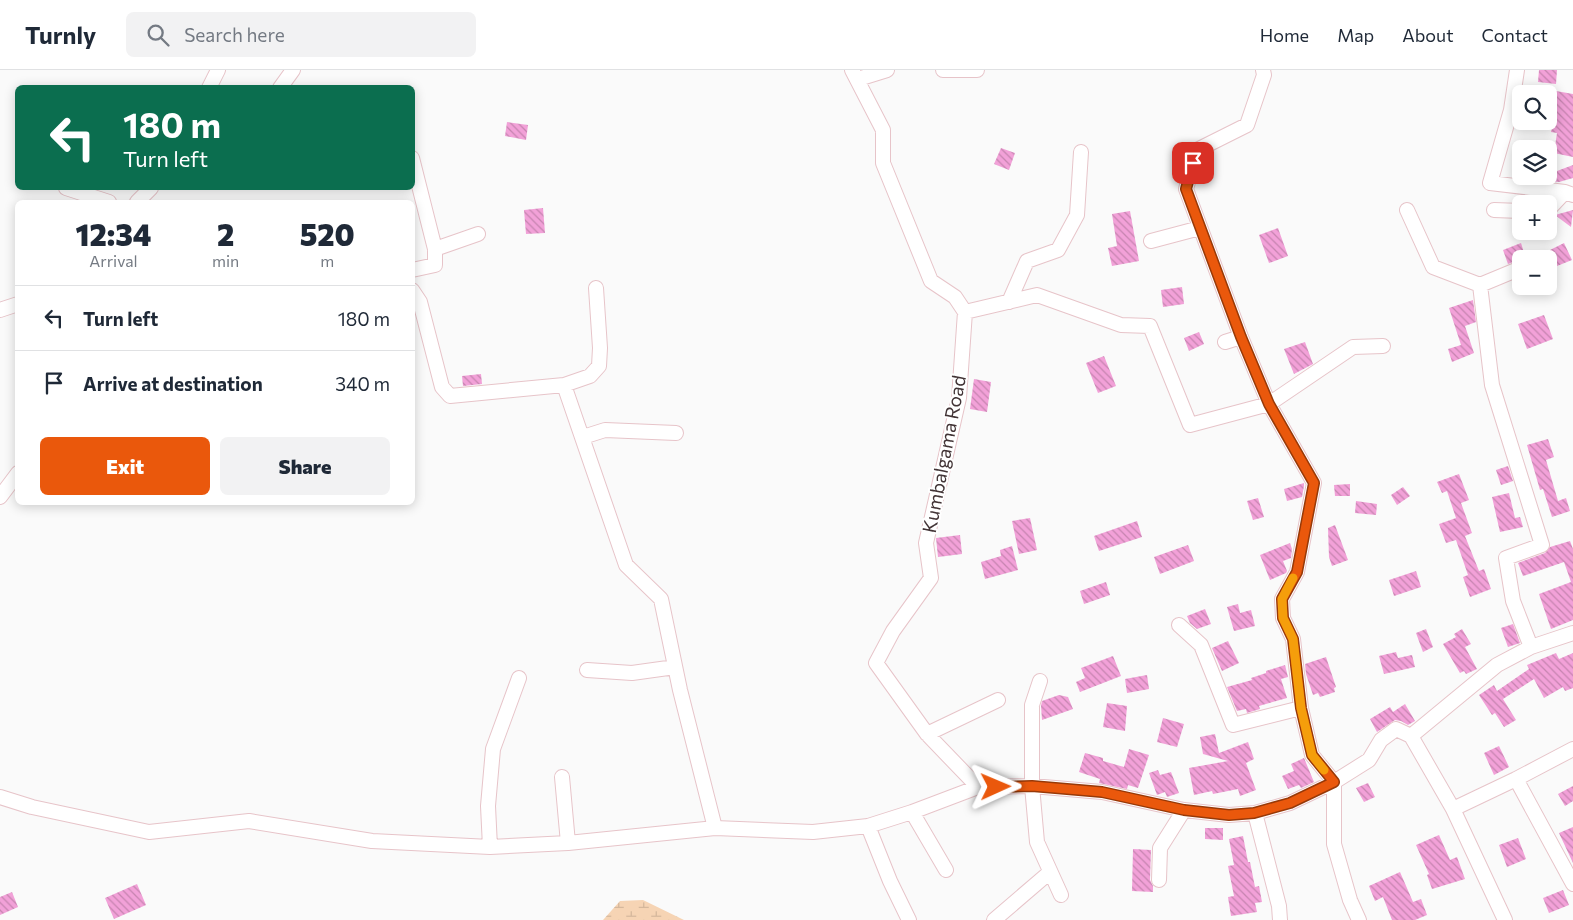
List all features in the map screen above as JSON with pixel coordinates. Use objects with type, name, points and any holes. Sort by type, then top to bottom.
[{"type":"street","points":[[210,85],[218,70]]},
{"type":"street","points":[[282,85],[293,70]]},
{"type":"street","points":[[887,70],[855,74],[882,130],[883,163],[931,281],[956,297],[965,312],[1037,295],[1122,325],[1150,326],[1190,425],[1269,404],[1353,347],[1383,346]]},
{"type":"street","points":[[943,70],[977,70]]},
{"type":"street","points":[[1263,70],[1264,75],[1247,125],[1197,150],[1186,189],[1241,337],[1269,404],[1314,483],[1297,572],[1282,599],[1283,618],[1293,639],[1301,708],[1312,755],[1334,782],[1334,844],[1350,900],[1359,920]]},
{"type":"street","points":[[1517,70],[1511,110],[1490,183],[1569,194]]},
{"type":"street","points":[[1009,302],[1027,261],[1058,250],[1077,215],[1081,152]]},
{"type":"street","points":[[415,170],[435,249],[435,265],[415,269]]},
{"type":"street","points":[[72,190],[103,200]]},
{"type":"street","points":[[139,200],[149,190]]},
{"type":"street","points":[[1557,203],[1569,194]]},
{"type":"street","points":[[1407,210],[1433,267],[1480,285],[1512,272]]},
{"type":"street","points":[[1494,210],[1512,211]]},
{"type":"street","points":[[1151,241],[1200,228]]},
{"type":"street","points":[[435,249],[478,234]]},
{"type":"street","points":[[1480,285],[1492,385],[1542,545],[1506,558],[1513,601],[1531,647]]},
{"type":"street","points":[[415,294],[420,302],[442,387],[450,396],[564,385],[590,376],[599,366],[600,348],[596,288]]},
{"type":"street","points":[[0,310],[15,305]]},
{"type":"street","name":"Kumbalgama Road","points":[[965,312],[959,398],[926,543],[931,578],[893,631],[876,663],[928,734],[978,787]]},
{"type":"street","points":[[1225,342],[1241,337]]},
{"type":"street","points":[[564,385],[626,565],[661,599],[675,667],[715,828]]},
{"type":"street","points":[[583,437],[605,430],[676,433]]},
{"type":"street","points":[[0,497],[15,477]]},
{"type":"street","points":[[1179,624],[1201,645],[1233,724],[1301,708]]},
{"type":"street","points":[[1410,736],[1497,665],[1531,647],[1573,633]]},
{"type":"street","points":[[587,670],[632,673],[675,667]]},
{"type":"street","points":[[490,847],[488,806],[493,749],[518,678]]},
{"type":"street","points":[[1040,681],[1032,705],[1032,786],[1037,842],[1061,895]]},
{"type":"street","points":[[928,734],[998,700]]},
{"type":"street","points":[[0,798],[32,807],[148,832],[249,821],[372,841],[490,847],[568,843],[715,828],[813,832],[868,826],[912,812],[978,787],[1032,786],[1102,792],[1184,810],[1229,815],[1254,813],[1290,803],[1334,782],[1369,760],[1381,740],[1396,728],[1410,736],[1454,809],[1505,920]]},
{"type":"street","points":[[1454,809],[1573,749]]},
{"type":"street","points":[[562,777],[568,843]]},
{"type":"street","points":[[1516,779],[1573,884]]},
{"type":"street","points":[[1159,880],[1160,848],[1184,810]]},
{"type":"street","points":[[912,812],[946,870]]},
{"type":"street","points":[[1254,813],[1279,906],[1280,920]]},
{"type":"street","points":[[868,826],[890,881],[910,920]]},
{"type":"street","points":[[994,920],[1050,872]]},
{"type":"green space","points":[[643,900],[684,920],[603,920],[620,901]]},
{"type":"building","points":[[1539,70],[1557,70],[1556,84],[1538,82]]},
{"type":"building","points":[[1557,91],[1573,94],[1573,157],[1557,154],[1557,133],[1551,132],[1551,130],[1557,130]]},
{"type":"building","points":[[507,122],[528,125],[526,140],[505,136]]},
{"type":"building","points":[[1001,148],[1015,153],[1009,170],[994,164]]},
{"type":"building","points":[[1573,165],[1573,178],[1557,182],[1557,171]]},
{"type":"building","points":[[543,208],[545,233],[526,234],[524,210]]},
{"type":"building","points":[[1573,210],[1571,227],[1557,216],[1557,214]]},
{"type":"building","points":[[1130,211],[1139,261],[1112,266],[1108,248],[1117,246],[1112,214]]},
{"type":"building","points":[[1278,228],[1288,256],[1269,263],[1259,235]]},
{"type":"building","points":[[1521,243],[1523,250],[1512,250],[1512,262],[1508,264],[1503,250]]},
{"type":"building","points":[[1564,243],[1572,260],[1557,266],[1557,250],[1550,250]]},
{"type":"building","points":[[1182,287],[1184,304],[1163,307],[1161,290]]},
{"type":"building","points":[[1473,300],[1476,322],[1465,326],[1474,353],[1452,362],[1448,349],[1461,345],[1449,308]]},
{"type":"building","points":[[1544,315],[1553,339],[1527,349],[1518,324]]},
{"type":"building","points":[[1199,332],[1204,344],[1189,351],[1184,338]]},
{"type":"building","points":[[1305,342],[1313,364],[1294,374],[1284,349]]},
{"type":"building","points":[[1104,356],[1116,386],[1098,393],[1086,363]]},
{"type":"building","points":[[481,374],[482,384],[463,386],[462,376]]},
{"type":"building","points":[[974,379],[991,382],[987,412],[970,409]]},
{"type":"building","points":[[1548,439],[1554,457],[1546,460],[1558,501],[1566,498],[1570,511],[1552,517],[1543,489],[1540,490],[1527,445]]},
{"type":"building","points":[[1508,466],[1513,481],[1501,485],[1496,470]]},
{"type":"building","points":[[1459,474],[1469,500],[1461,503],[1472,533],[1465,536],[1479,571],[1484,569],[1491,589],[1470,597],[1463,577],[1468,575],[1456,540],[1446,543],[1439,524],[1456,518],[1447,491],[1442,493],[1437,482]]},
{"type":"building","points":[[1304,483],[1302,497],[1287,501],[1284,489]]},
{"type":"building","points":[[1350,484],[1350,496],[1335,496],[1334,485]]},
{"type":"building","points":[[1403,487],[1410,496],[1397,505],[1391,495]]},
{"type":"building","points":[[1509,493],[1515,518],[1520,517],[1523,527],[1500,532],[1492,497]]},
{"type":"building","points":[[1258,498],[1264,517],[1253,520],[1247,501]]},
{"type":"building","points":[[1356,501],[1377,504],[1376,515],[1355,513]]},
{"type":"building","points":[[1030,518],[1037,550],[1019,554],[1012,521]]},
{"type":"building","points":[[1137,521],[1142,537],[1099,551],[1094,536]]},
{"type":"building","points":[[1335,525],[1348,560],[1332,566],[1329,557],[1328,528]]},
{"type":"building","points":[[960,535],[962,554],[938,557],[936,538]]},
{"type":"building","points":[[1570,541],[1573,549],[1573,620],[1551,629],[1539,594],[1571,582],[1564,562],[1523,576],[1518,563],[1545,553],[1550,547]]},
{"type":"building","points":[[1290,543],[1292,549],[1291,558],[1283,561],[1286,573],[1270,580],[1260,555]]},
{"type":"building","points":[[1188,545],[1194,561],[1160,574],[1154,557]]},
{"type":"building","points":[[1012,546],[1018,570],[985,579],[981,562],[1001,556],[1000,550]]},
{"type":"building","points":[[1416,571],[1421,587],[1394,596],[1389,580]]},
{"type":"building","points":[[1106,582],[1110,595],[1084,604],[1080,591]]},
{"type":"building","points":[[1238,604],[1240,613],[1251,610],[1255,626],[1234,631],[1227,607]]},
{"type":"building","points":[[1205,609],[1211,624],[1197,629],[1190,623],[1187,616]]},
{"type":"building","points":[[1513,624],[1520,643],[1508,647],[1501,628]]},
{"type":"building","points":[[1426,629],[1433,647],[1423,652],[1416,633]]},
{"type":"building","points":[[1462,629],[1471,644],[1465,647],[1477,669],[1466,674],[1464,671],[1460,673],[1443,644],[1456,637],[1454,634]]},
{"type":"building","points":[[1228,641],[1239,663],[1222,671],[1212,648]]},
{"type":"building","points":[[1396,652],[1398,658],[1412,655],[1415,667],[1384,674],[1379,656]]},
{"type":"building","points":[[1556,653],[1559,659],[1573,653],[1573,688],[1565,691],[1563,687],[1544,698],[1534,679],[1503,699],[1516,720],[1504,727],[1495,713],[1492,715],[1479,695],[1494,685],[1497,691],[1529,669],[1527,665]]},
{"type":"building","points":[[1113,656],[1121,676],[1080,692],[1076,682],[1085,678],[1081,668]]},
{"type":"building","points":[[1326,657],[1336,687],[1334,688],[1335,692],[1320,697],[1318,693],[1313,695],[1306,674],[1305,664]]},
{"type":"building","points":[[1285,665],[1288,677],[1281,679],[1287,698],[1259,706],[1260,709],[1247,713],[1246,709],[1237,711],[1227,687],[1252,680],[1251,678],[1266,673],[1266,671]]},
{"type":"building","points":[[1147,675],[1149,689],[1127,693],[1125,679]]},
{"type":"building","points":[[1059,695],[1068,697],[1073,709],[1042,720],[1042,701]]},
{"type":"building","points":[[1107,703],[1127,706],[1125,731],[1103,727]]},
{"type":"building","points":[[1405,704],[1415,721],[1408,725],[1395,720],[1377,732],[1370,719],[1390,707],[1393,712]]},
{"type":"building","points":[[1163,718],[1184,724],[1177,747],[1157,742]]},
{"type":"building","points":[[1215,734],[1219,753],[1248,742],[1254,759],[1246,763],[1256,790],[1240,796],[1238,789],[1213,794],[1212,791],[1194,795],[1189,768],[1228,761],[1203,754],[1200,737]]},
{"type":"building","points":[[1499,746],[1509,767],[1494,775],[1484,753]]},
{"type":"building","points":[[1129,749],[1149,755],[1138,788],[1128,785],[1127,789],[1099,783],[1100,779],[1079,772],[1085,753],[1124,767]]},
{"type":"building","points":[[1304,758],[1314,782],[1301,788],[1299,785],[1288,789],[1282,776],[1294,771],[1291,764]]},
{"type":"building","points":[[1158,770],[1160,775],[1171,772],[1179,793],[1167,797],[1165,792],[1157,795],[1149,773]]},
{"type":"building","points":[[1368,783],[1375,797],[1364,802],[1356,788]]},
{"type":"building","points":[[1573,786],[1573,801],[1565,806],[1558,794]]},
{"type":"building","points":[[1573,827],[1573,863],[1559,833]]},
{"type":"building","points":[[1205,828],[1223,828],[1223,840],[1205,839]]},
{"type":"building","points":[[1439,835],[1450,860],[1457,857],[1465,879],[1432,889],[1427,875],[1429,874],[1416,845]]},
{"type":"building","points":[[1243,836],[1255,887],[1259,886],[1262,902],[1255,903],[1257,912],[1231,916],[1228,897],[1234,896],[1228,866],[1234,865],[1229,839]]},
{"type":"building","points":[[1518,838],[1526,859],[1507,867],[1499,845]]},
{"type":"building","points":[[1133,849],[1151,850],[1150,880],[1153,892],[1132,891]]},
{"type":"building","points":[[1400,872],[1413,902],[1421,899],[1427,915],[1415,920],[1392,920],[1383,897],[1375,901],[1369,886]]},
{"type":"building","points":[[137,884],[146,905],[114,919],[105,898]]},
{"type":"building","points":[[1563,890],[1569,905],[1549,913],[1543,898]]},
{"type":"building","points":[[12,892],[18,907],[0,915],[0,897]]},
{"type":"slow traffic","points":[[1293,578],[1282,599],[1283,618],[1293,639],[1301,708],[1312,755],[1324,770]]},
{"type":"route","points":[[996,787],[1032,786],[1102,792],[1184,810],[1229,815],[1254,813],[1290,803],[1334,782],[1312,755],[1301,708],[1293,639],[1283,618],[1282,599],[1297,572],[1314,483],[1269,404],[1241,337],[1186,189],[1193,163]]}]
